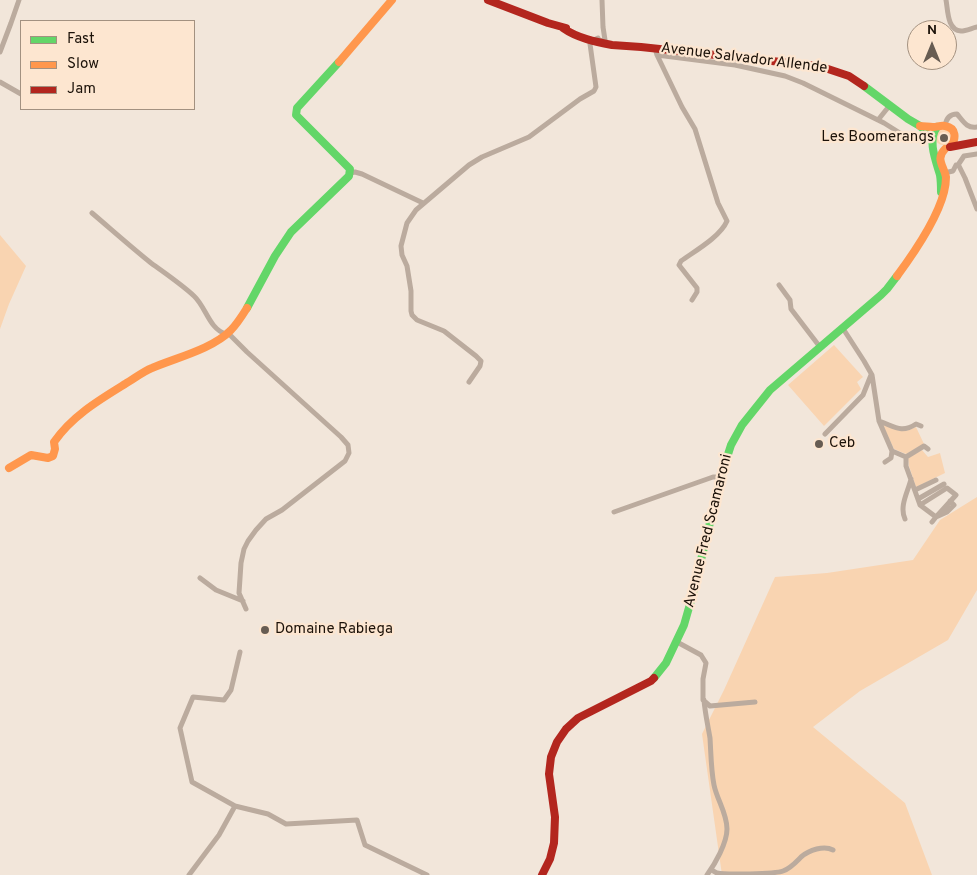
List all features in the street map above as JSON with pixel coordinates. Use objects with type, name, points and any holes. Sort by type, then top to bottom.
[{"type":"main road","points":[[9,468],[31,455],[48,458],[53,456],[54,442],[77,416],[150,369],[214,343],[227,333],[246,310],[275,256],[291,232],[350,173],[350,169],[296,114],[297,108],[392,0]]},
{"type":"main road","name":"Avenue Salvador Allende","points":[[488,0],[567,31],[597,40],[656,51],[784,62],[825,68],[849,76],[871,90],[920,126],[933,140]]},
{"type":"main road","name":"Avenue Salvador Allende","points":[[562,28],[597,40]]},
{"type":"main road","points":[[920,126],[951,128],[955,134],[977,142]]},
{"type":"main road","points":[[941,127],[934,131],[933,140],[942,200]]},
{"type":"main road","points":[[948,147],[955,141],[955,134]]},
{"type":"main road","points":[[933,140],[938,148],[977,142]]},
{"type":"main road","name":"Avenue Fred Scamaroni","points":[[542,875],[555,846],[556,832],[549,773],[551,759],[558,740],[568,726],[578,718],[651,681],[666,664],[678,642],[684,625],[730,445],[742,425],[770,390],[885,290],[899,273],[940,207],[945,193],[946,182],[940,157],[941,153],[948,147]]},
{"type":"street","points":[[0,52],[18,0]]},
{"type":"street","points":[[469,382],[480,366],[481,361],[444,331],[417,320],[412,315],[411,291],[407,266],[402,255],[401,246],[407,223],[423,203],[469,165],[482,157],[529,137],[580,99],[594,91],[596,87],[590,44],[597,40],[603,27],[602,0]]},
{"type":"street","points":[[946,0],[950,22],[955,29],[962,31],[977,27]]},
{"type":"street","points":[[656,51],[735,64],[780,75],[803,83],[878,120],[911,140]]},
{"type":"street","points":[[656,51],[682,107],[695,129],[718,203],[727,221],[724,228],[681,261],[679,265],[697,288],[697,292],[692,300]]},
{"type":"street","points":[[780,75],[784,62]]},
{"type":"street","points":[[0,82],[20,93]]},
{"type":"street","points":[[878,120],[890,105]]},
{"type":"street","points":[[941,127],[950,115],[957,114],[968,126],[977,128]]},
{"type":"street","points":[[936,163],[942,172],[945,173],[953,171],[964,156],[977,154]]},
{"type":"street","points":[[958,165],[977,209]]},
{"type":"street","points":[[350,173],[362,174],[423,203]]},
{"type":"street","points":[[92,213],[152,264],[196,298],[208,318],[221,332],[227,333],[348,445],[349,453],[345,461],[282,510],[266,519],[248,541],[241,563],[240,594],[246,608]]},
{"type":"street","points":[[779,285],[790,300],[791,309],[820,347]]},
{"type":"street","points":[[842,327],[872,375],[880,421],[892,451],[891,458],[885,462]]},
{"type":"street","points":[[825,434],[863,395],[872,375]]},
{"type":"street","points":[[880,421],[891,424],[896,428],[909,429],[916,424],[921,426]]},
{"type":"street","points":[[906,457],[924,446],[928,449]]},
{"type":"street","points":[[892,451],[906,457]]},
{"type":"street","points":[[906,457],[906,466],[920,505],[936,517]]},
{"type":"street","points":[[614,512],[713,477],[721,477]]},
{"type":"street","points":[[905,519],[903,515],[904,497],[911,478]]},
{"type":"street","points":[[915,490],[936,480]]},
{"type":"street","points":[[918,499],[944,484]]},
{"type":"street","points":[[920,505],[947,488],[956,495],[932,522]]},
{"type":"street","points":[[200,578],[210,587],[242,601]]},
{"type":"street","points":[[678,642],[701,656],[706,663],[703,679],[704,700],[710,736],[713,783],[725,815],[727,830],[724,844],[707,875]]},
{"type":"street","points":[[240,652],[231,690],[224,700],[193,696],[180,728],[192,782],[235,806],[268,814],[286,824],[357,820],[365,845],[427,875]]},
{"type":"street","points":[[704,700],[710,706],[755,702]]},
{"type":"street","points":[[190,875],[219,835],[235,806]]},
{"type":"street","points":[[711,870],[719,874],[773,873],[783,871],[793,865],[803,855],[817,849],[828,847],[833,850]]},
{"type":"shaded area","points":[[940,129],[946,129],[951,134],[949,143],[940,145],[935,140],[935,134]]},
{"type":"shaded area","points":[[0,235],[26,266],[0,329]]},
{"type":"shaded area","points":[[834,345],[863,377],[857,382],[861,389],[824,426],[788,385]]},
{"type":"shaded area","points":[[882,424],[902,431],[916,427],[924,444],[906,454],[894,449]]},
{"type":"shaded area","points":[[922,450],[928,457],[940,453],[945,473],[916,487],[908,458]]},
{"type":"shaded area","points":[[977,497],[977,590],[948,640],[860,691],[813,727],[905,803],[932,875],[722,875],[702,734],[775,577],[827,573],[913,560],[940,520]]},
{"type":"traffic: fast","points":[[247,308],[275,256],[291,232],[349,176],[350,169],[296,115],[297,108],[339,62]]},
{"type":"traffic: fast","points":[[864,86],[920,126],[932,137]]},
{"type":"traffic: fast","points":[[937,127],[932,144],[940,175],[941,192]]},
{"type":"traffic: fast","points":[[654,678],[666,663],[684,625],[722,473],[731,445],[742,425],[770,390],[881,295],[897,276]]},
{"type":"traffic: slow","points":[[339,62],[392,0]]},
{"type":"traffic: slow","points":[[920,126],[949,127],[954,134],[951,146]]},
{"type":"traffic: slow","points":[[897,276],[924,236],[941,203],[946,177],[940,159],[945,149]]},
{"type":"traffic: slow","points":[[9,468],[31,455],[48,458],[53,456],[54,442],[69,424],[86,409],[148,370],[214,343],[231,330],[247,308]]},
{"type":"traffic: jam","points":[[488,0],[566,28]]},
{"type":"traffic: jam","points":[[563,28],[580,37],[612,45],[825,68],[849,76],[864,86]]},
{"type":"traffic: jam","points":[[950,147],[977,142]]},
{"type":"traffic: jam","points":[[542,875],[550,859],[554,843],[555,817],[549,774],[551,757],[557,742],[566,729],[578,718],[654,678]]},
{"type":"place","name":"Les Boomerangs","points":[[944,138]]},
{"type":"place","name":"Ceb","points":[[819,444]]},
{"type":"place","name":"Domaine Rabiega","points":[[265,630]]}]
